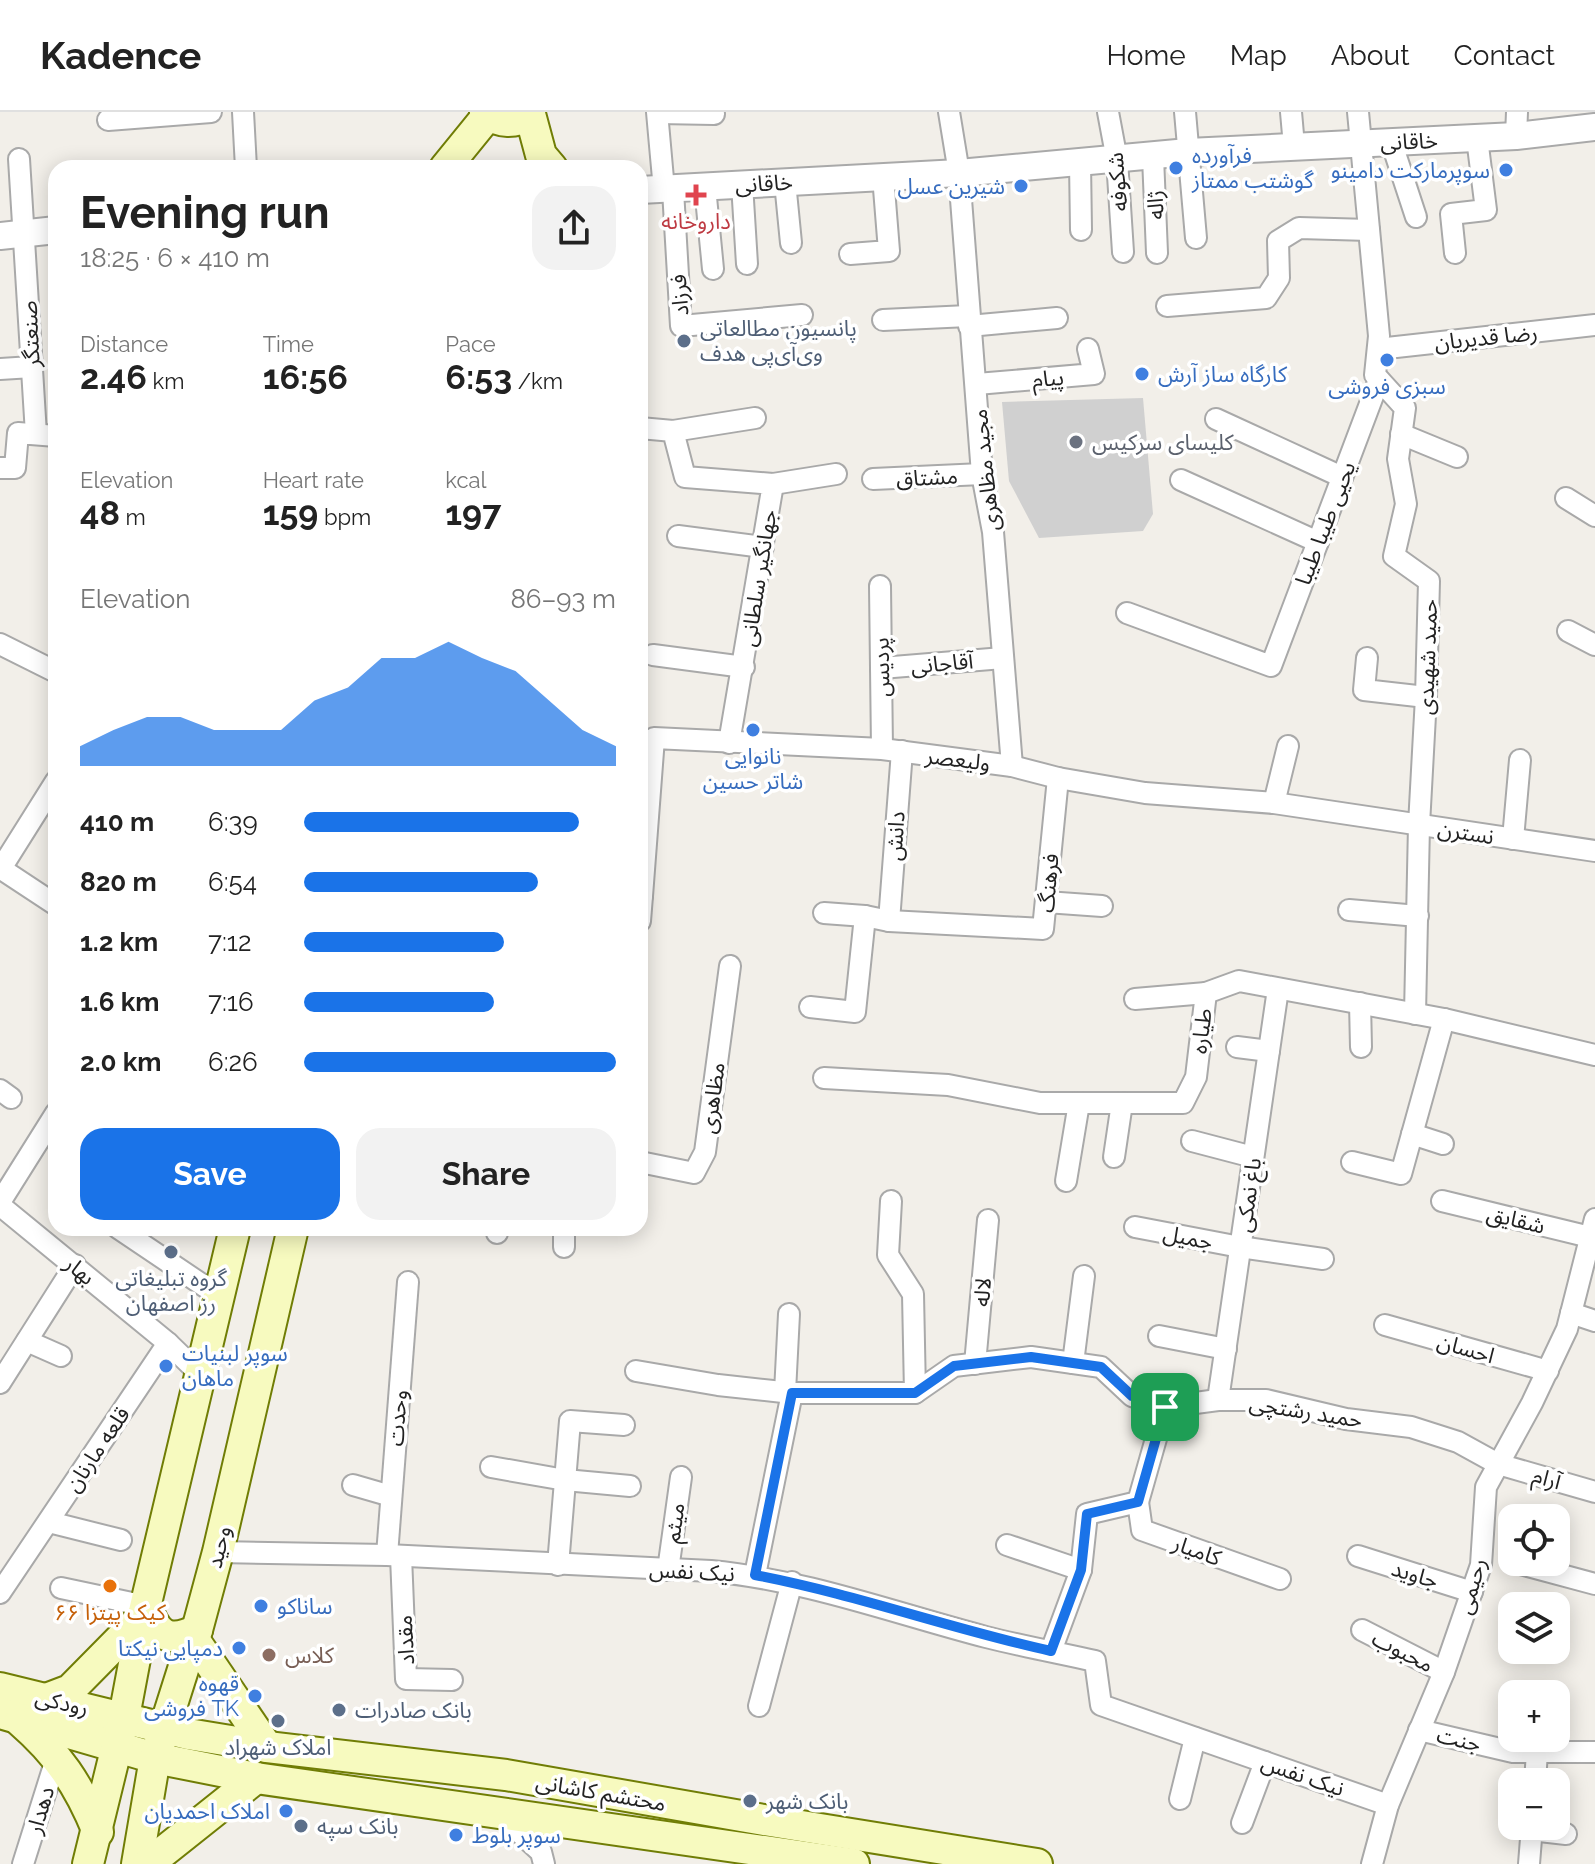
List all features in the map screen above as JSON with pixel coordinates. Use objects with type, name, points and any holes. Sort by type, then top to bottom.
[{"type":"main road","points":[[485,115],[508,122],[520,120],[531,113]]},
{"type":"main road","points":[[523,160],[531,113]]},
{"type":"main road","points":[[531,113],[541,155],[545,160]]},
{"type":"main road","points":[[451,160],[485,115]]},
{"type":"main road","points":[[475,160],[485,115]]},
{"type":"main road","points":[[88,1864],[98,1832],[145,1611],[233,1236]]},
{"type":"main road","name":"وحید","points":[[137,1864],[155,1758],[218,1552],[291,1236]]},
{"type":"main road","points":[[145,1611],[154,1627],[167,1636],[195,1634],[267,1747]]},
{"type":"main road","points":[[49,1698],[70,1690],[145,1611]]},
{"type":"main road","name":"رودکی","points":[[0,1688],[164,1728]]},
{"type":"main road","points":[[8,1715],[57,1756],[85,1801],[98,1832]]},
{"type":"main road","name":"رودکی","points":[[8,1715],[155,1758]]},
{"type":"main road","name":"محتشم کاشانی","points":[[164,1728],[267,1747],[506,1775],[1037,1864]]},
{"type":"main road","name":"محتشم کاشانی","points":[[155,1758],[256,1778],[558,1821],[769,1859],[854,1864]]},
{"type":"main road","points":[[148,1864],[256,1778]]},
{"type":"main road","points":[[558,1821],[548,1810],[547,1802],[554,1789],[569,1786]]},
{"type":"street","points":[[108,120],[211,112]]},
{"type":"street","points":[[243,112],[246,160]]},
{"type":"street","points":[[659,190],[658,112],[714,114]]},
{"type":"street","name":"مجید مظاهری","points":[[949,112],[959,173],[982,474],[993,532],[1012,766]]},
{"type":"street","name":"شکوفه","points":[[1108,112],[1117,160],[1123,252]]},
{"type":"street","points":[[1185,112],[1196,238]]},
{"type":"street","points":[[1291,112],[1294,146]]},
{"type":"street","points":[[1358,112],[1379,336],[1375,375],[1379,380]]},
{"type":"street","name":"خاقانی","points":[[659,190],[959,173],[1188,152],[1477,138],[1516,124],[1595,127]]},
{"type":"street","points":[[1455,253],[1451,214],[1486,210],[1477,138]]},
{"type":"street","points":[[1391,141],[1416,217]]},
{"type":"street","name":"ژاله","points":[[1153,157],[1157,253]]},
{"type":"street","name":"صنعتگر","points":[[19,159],[12,235],[32,367],[46,435]]},
{"type":"street","points":[[1080,163],[1081,230]]},
{"type":"street","points":[[850,254],[889,251],[883,176]]},
{"type":"street","points":[[785,182],[791,243]]},
{"type":"street","points":[[742,184],[747,264]]},
{"type":"street","points":[[705,187],[713,269]]},
{"type":"street","name":"فرزاد","points":[[659,190],[681,326],[802,315]]},
{"type":"street","points":[[1167,306],[1266,298],[1279,278],[1278,241],[1299,228],[1369,230]]},
{"type":"street","points":[[12,235],[48,231]]},
{"type":"street","points":[[883,320],[1057,318]]},
{"type":"street","name":"رضا قدیریان","points":[[1378,349],[1595,325]]},
{"type":"street","name":"پیام","points":[[977,384],[1094,374],[1088,349]]},
{"type":"street","points":[[0,369],[32,367]]},
{"type":"street","name":"حمید شهیدی","points":[[1379,380],[1405,408],[1398,459],[1406,504],[1394,556],[1429,581],[1415,1014]]},
{"type":"street","name":"یحیی طیبا طیبا","points":[[1127,613],[1271,666],[1379,380]]},
{"type":"street","points":[[648,429],[673,431],[755,418]]},
{"type":"street","points":[[1216,419],[1342,477]]},
{"type":"street","name":"جهانگیر سلطانی","points":[[673,431],[685,477],[773,484],[729,743]]},
{"type":"street","points":[[0,468],[15,468],[18,433],[46,435]]},
{"type":"street","points":[[1401,434],[1457,457]]},
{"type":"street","points":[[773,484],[836,474]]},
{"type":"street","name":"مشتاق","points":[[873,479],[982,474]]},
{"type":"street","points":[[1181,480],[1318,542]]},
{"type":"street","points":[[1566,498],[1595,516]]},
{"type":"street","points":[[678,536],[763,547]]},
{"type":"street","name":"پردیس","points":[[880,586],[881,668],[892,750]]},
{"type":"street","points":[[1568,631],[1595,645]]},
{"type":"street","points":[[0,644],[48,668]]},
{"type":"street","points":[[653,655],[744,667]]},
{"type":"street","name":"آقاجانی","points":[[881,668],[1003,658]]},
{"type":"street","points":[[1367,658],[1364,690],[1426,697]]},
{"type":"street","name":"ولیعصر","points":[[648,775],[654,738],[892,750],[1012,766],[1058,778],[1145,793],[1274,803],[1419,825]]},
{"type":"street","points":[[1274,803],[1288,746]]},
{"type":"street","name":"دانش","points":[[889,921],[892,750]]},
{"type":"street","name":"نسترن","points":[[1513,839],[1520,760]]},
{"type":"street","name":"فرهنگ","points":[[889,921],[1043,929],[1058,778]]},
{"type":"street","points":[[48,794],[0,869],[48,900]]},
{"type":"street","name":"نسترن","points":[[1419,825],[1595,851]]},
{"type":"street","points":[[1046,902],[1102,906]]},
{"type":"street","points":[[1349,910],[1418,916]]},
{"type":"street","points":[[824,913],[889,921]]},
{"type":"street","points":[[810,1007],[855,1012],[865,916]]},
{"type":"street","name":"مظاهری","points":[[648,1164],[694,1173],[705,1152],[730,966]]},
{"type":"street","name":"طیاره","points":[[824,1078],[948,1085],[1040,1103],[1183,1103],[1196,1077],[1206,993],[1239,981],[1444,1019],[1595,1055]]},
{"type":"street","name":"باغ نمکی","points":[[1218,1400],[1278,989]]},
{"type":"street","points":[[1135,999],[1206,993]]},
{"type":"street","points":[[1360,1003],[1361,1047]]},
{"type":"street","points":[[1352,1162],[1401,1174],[1444,1019]]},
{"type":"street","points":[[1237,1047],[1269,1051]]},
{"type":"street","points":[[1066,1181],[1079,1103]]},
{"type":"street","points":[[1114,1157],[1122,1103]]},
{"type":"street","name":"بهار","points":[[48,1126],[2,1199],[2,1207],[168,1343]]},
{"type":"street","points":[[1412,1134],[1443,1144]]},
{"type":"street","points":[[1192,1141],[1253,1157]]},
{"type":"street","points":[[636,1371],[788,1393],[915,1393],[913,1294],[888,1255],[891,1201]]},
{"type":"street","name":"شقایق","points":[[1442,1201],[1593,1228]]},
{"type":"street","name":"لاله","points":[[975,1364],[988,1220]]},
{"type":"street","name":"جمیل","points":[[1135,1227],[1323,1259]]},
{"type":"street","name":"رحیمی","points":[[1372,1864],[1388,1805],[1444,1672],[1481,1565],[1486,1487],[1567,1329],[1593,1228]]},
{"type":"street","points":[[130,1236],[219,1296]]},
{"type":"street","points":[[0,1383],[75,1265]]},
{"type":"street","points":[[1073,1363],[1084,1276]]},
{"type":"street","name":"وحدت","points":[[394,1555],[391,1496],[408,1282]]},
{"type":"street","points":[[1571,1313],[1595,1321]]},
{"type":"street","points":[[755,1575],[788,1393],[789,1314]]},
{"type":"street","name":"احسان","points":[[1385,1325],[1548,1371]]},
{"type":"street","points":[[1159,1336],[1226,1349]]},
{"type":"street","points":[[27,1341],[61,1356]]},
{"type":"street","points":[[168,1343],[201,1375]]},
{"type":"street","name":"قلعه مارنان","points":[[0,1593],[168,1343]]},
{"type":"street","name":"حمید رشتچی","points":[[915,1393],[954,1366],[1031,1357],[1101,1367],[1132,1396],[1165,1407],[1218,1400],[1266,1400],[1346,1419],[1411,1427],[1458,1442],[1498,1464]]},
{"type":"street","points":[[1051,1651],[1081,1570],[1087,1514],[1138,1502],[1165,1407]]},
{"type":"street","points":[[558,1565],[570,1421],[624,1425]]},
{"type":"street","name":"آرام","points":[[1498,1464],[1595,1492]]},
{"type":"street","points":[[491,1467],[565,1480],[630,1486]]},
{"type":"street","name":"میثم","points":[[668,1570],[681,1477]]},
{"type":"street","points":[[353,1485],[391,1496]]},
{"type":"street","name":"کامیار","points":[[1138,1502],[1142,1530],[1280,1579]]},
{"type":"street","points":[[49,1522],[121,1540]]},
{"type":"street","points":[[1007,1545],[1081,1570]]},
{"type":"street","name":"نیک نفس","points":[[218,1552],[394,1555],[755,1575],[792,1582],[988,1637],[1095,1661],[1101,1705],[1388,1805]]},
{"type":"street","points":[[1482,1553],[1498,1558]]},
{"type":"street","name":"مقداد","points":[[394,1555],[406,1679],[452,1680]]},
{"type":"street","name":"جاوید","points":[[1358,1556],[1472,1592]]},
{"type":"street","points":[[1565,1576],[1595,1584]]},
{"type":"street","points":[[759,1706],[792,1582]]},
{"type":"street","points":[[61,1588],[145,1611]]},
{"type":"street","name":"محبوب","points":[[1362,1630],[1444,1672]]},
{"type":"street","name":"جنت","points":[[1419,1730],[1498,1748]]},
{"type":"street","points":[[1180,1799],[1195,1738]]},
{"type":"street","points":[[1536,1768],[1537,1752]]},
{"type":"street","name":"جنت","points":[[1570,1752],[1595,1752]]},
{"type":"street","name":"دهدار","points":[[23,1864],[57,1756]]},
{"type":"street","points":[[1242,1823],[1265,1762]]},
{"type":"street","points":[[497,1812],[541,1852],[544,1864]]},
{"type":"street","points":[[1529,1864],[1531,1840]]},
{"type":"shaded area","name":"کلیسای سرکیس","points":[[1143,398],[1153,514],[1143,531],[1039,538],[1009,481],[1002,402]]},
{"type":"place","name":"فرآورده گوشتب ممتاز","points":[[1176,168]]},
{"type":"place","name":"سوپرمارکت دامینو","points":[[1506,170]]},
{"type":"place","name":"شیرین عسل","points":[[1021,186]]},
{"type":"place","name":"داروخانه","points":[[696,195]]},
{"type":"place","name":"پانسیون مطالعاتی وی‌آی‌پی هدف","points":[[684,341]]},
{"type":"place","name":"سبزی فروشی","points":[[1387,360]]},
{"type":"place","name":"کارگاه ساز آرش","points":[[1142,374]]},
{"type":"place","name":"کلیسای سرکیس","points":[[1076,442]]},
{"type":"place","name":"نانوایی شاتر حسین","points":[[753,730]]},
{"type":"place","name":"گروه تبلیغاتی رز اصفهان","points":[[171,1252]]},
{"type":"place","name":"سوپر لبنیات ماهان","points":[[166,1366]]},
{"type":"place","name":"کیک پیتزا ۶۶","points":[[110,1586]]},
{"type":"place","name":"ساناکو","points":[[261,1606]]},
{"type":"place","name":"دمپایی نیکتا","points":[[239,1648]]},
{"type":"place","name":"کلاس","points":[[269,1655]]},
{"type":"place","name":"قهوه فروشی TK","points":[[255,1696]]},
{"type":"place","name":"بانک صادرات","points":[[339,1710]]},
{"type":"place","name":"املاک شهراد","points":[[278,1721]]},
{"type":"place","name":"بانک شهر","points":[[750,1801]]},
{"type":"place","name":"املاک احمدیان","points":[[286,1811]]},
{"type":"place","name":"بانک سپه","points":[[301,1826]]},
{"type":"place","name":"سوپر بلوط","points":[[456,1835]]},
{"type":"route","points":[[1031,1357],[1101,1367],[1132,1396],[1165,1407],[1138,1502],[1087,1514],[1081,1570],[1051,1651],[988,1637],[792,1582],[755,1575],[792,1393],[915,1393],[954,1366],[1031,1357]]}]
